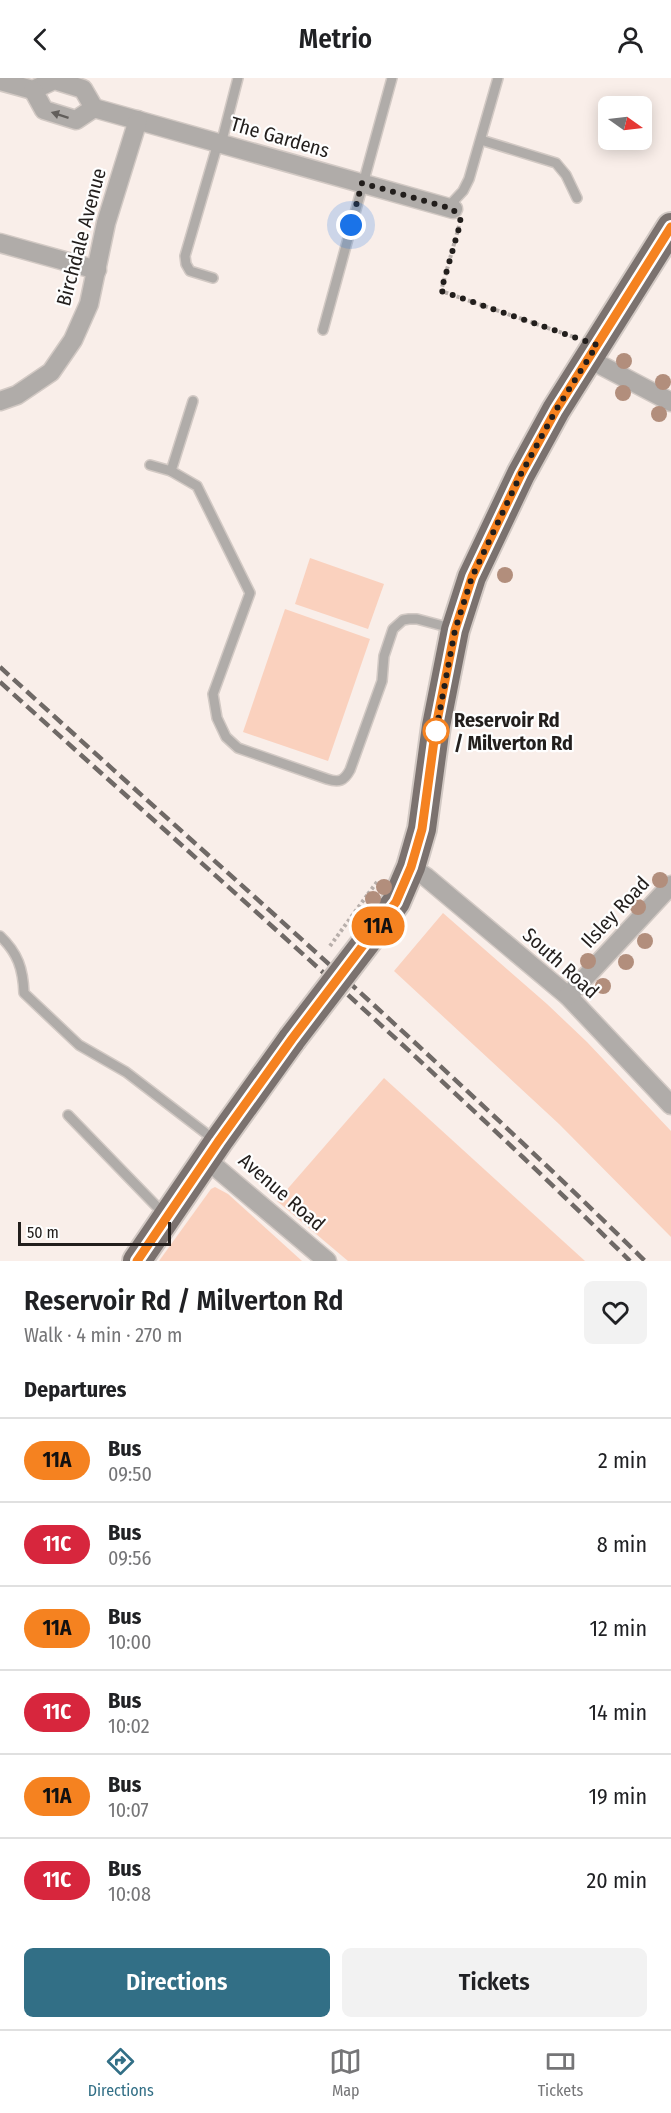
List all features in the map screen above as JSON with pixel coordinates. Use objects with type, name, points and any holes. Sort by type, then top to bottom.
[{"type":"main road","points":[[137,1261],[212,1150],[292,1039],[396,902],[411,867],[422,829],[436,726],[455,630],[472,577],[521,474],[556,410],[671,227]]},
{"type":"street","points":[[0,81],[33,90],[54,80],[83,89],[94,108],[76,120],[44,110],[33,90]]},
{"type":"street","name":"The Gardens","points":[[94,108],[451,208]]},
{"type":"street","name":"Birchdale Avenue","points":[[0,401],[16,395],[51,372],[73,340],[89,304],[106,223],[138,120]]},
{"type":"street","points":[[0,243],[97,270]]},
{"type":"street","points":[[593,352],[671,402]]},
{"type":"street","name":"South Road","points":[[411,867],[568,996],[671,1105]]},
{"type":"street","name":"Ilsley Road","points":[[568,996],[671,885]]},
{"type":"street","name":"Avenue Road","points":[[212,1150],[327,1261]]},
{"type":"lane","points":[[213,278],[190,271],[185,256],[237,78]]},
{"type":"lane","points":[[323,330],[392,78]]},
{"type":"lane","points":[[451,208],[469,179],[498,78]]},
{"type":"lane","points":[[481,140],[556,163],[566,175],[577,198]]},
{"type":"lane","points":[[171,471],[193,401]]},
{"type":"lane","points":[[150,465],[171,471],[197,486],[250,593],[213,694],[217,718],[226,737],[238,748],[327,779],[339,782],[345,779],[351,770],[382,681],[384,656],[393,629],[398,623],[417,619],[455,630]]},
{"type":"lane","points":[[0,936],[10,946],[23,972],[24,993],[78,1044],[126,1072],[212,1150]]},
{"type":"lane","points":[[68,1115],[167,1216]]},
{"type":"path","points":[[451,208],[461,221],[441,291],[593,352]]},
{"type":"shaded area","points":[[310,558],[384,584],[368,629],[295,604]]},
{"type":"shaded area","points":[[285,609],[370,639],[328,761],[243,732]]},
{"type":"shaded area","points":[[443,913],[587,1042],[671,1131],[671,1237],[559,1124],[394,971]]},
{"type":"shaded area","points":[[384,1078],[585,1261],[348,1261],[277,1201]]},
{"type":"shaded area","points":[[215,1187],[228,1194],[302,1261],[159,1261],[211,1189]]},
{"type":"railway","points":[[0,667],[487,1109],[645,1261]]},
{"type":"railway","points":[[0,682],[397,1040],[630,1261]]},
{"type":"bus line","name":"11A","points":[[137,1261],[292,1039],[396,902],[411,867],[422,829],[436,726],[455,630],[472,577],[521,474],[556,410],[671,227]]},
{"type":"place","name":"Reservoir Rd / Milverton Rd","points":[[436,731]]},
{"type":"route","points":[[351,225],[362,183],[453,209],[461,221],[441,291],[597,345],[556,410],[521,474],[472,577],[455,630],[436,731]]}]
